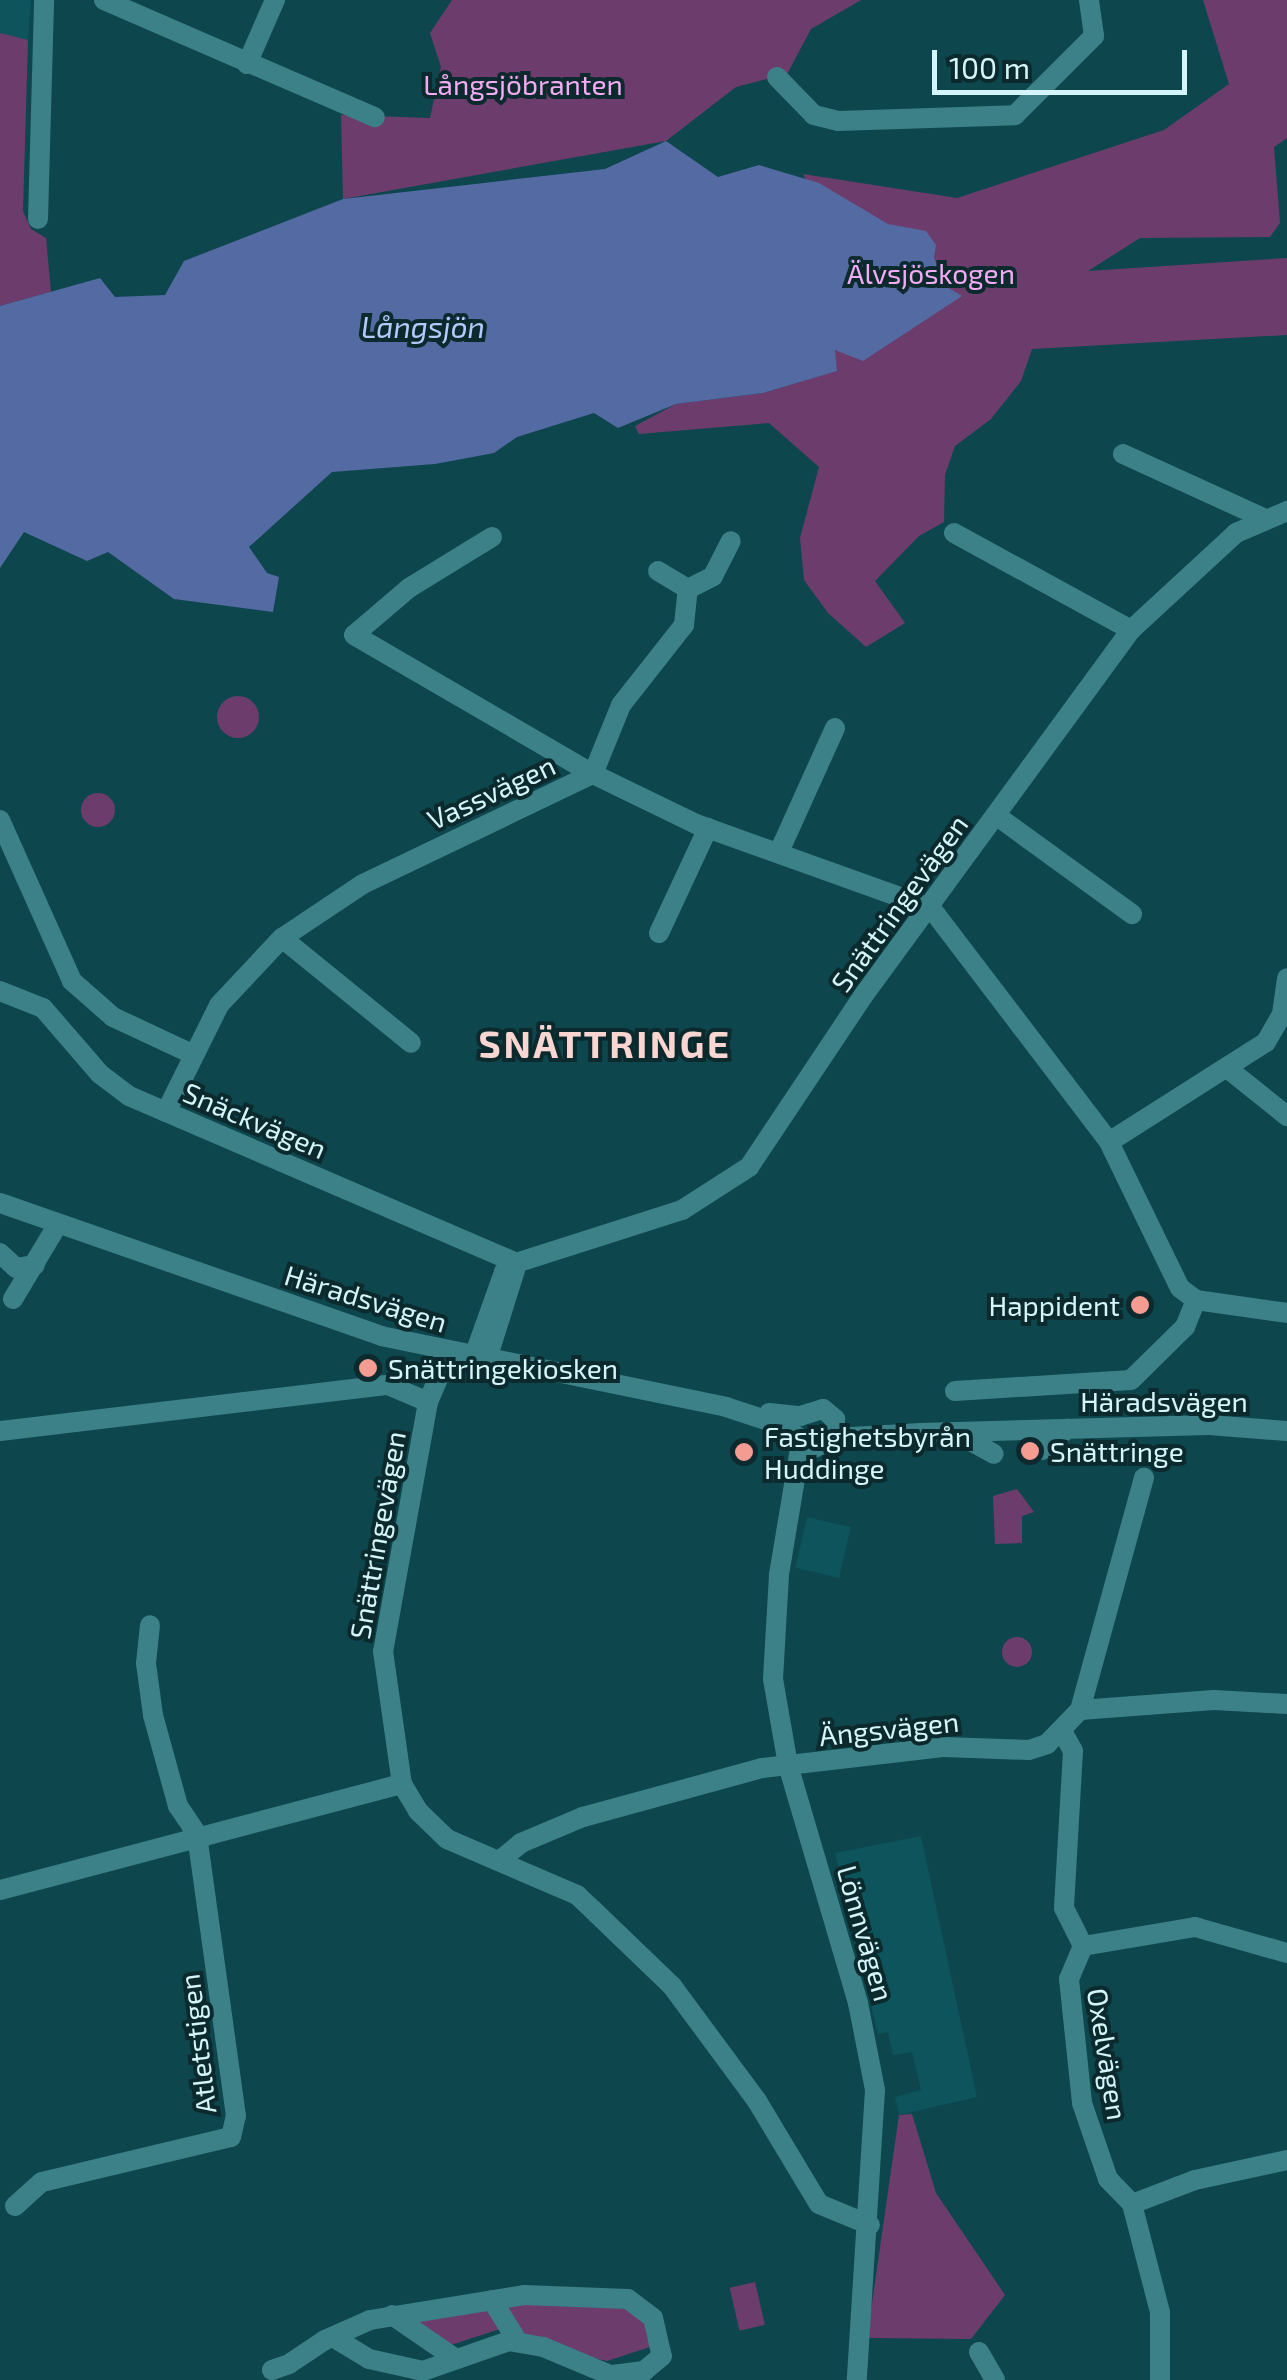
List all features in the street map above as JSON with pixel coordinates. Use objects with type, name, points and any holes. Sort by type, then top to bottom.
[{"type":"street","points":[[38,219],[44,0]]},
{"type":"street","points":[[104,0],[375,117]]},
{"type":"street","points":[[247,64],[275,0]]},
{"type":"street","points":[[777,77],[814,114],[838,122],[1015,116],[1094,36],[1089,0]]},
{"type":"street","points":[[1123,454],[1262,517]]},
{"type":"street","name":"Snättringevägen","points":[[516,1262],[682,1210],[738,1178],[1132,630],[1185,574],[1262,517],[1287,511]]},
{"type":"street","points":[[954,533],[1132,630]]},
{"type":"street","points":[[492,537],[409,588],[354,634],[593,774],[708,828],[931,908],[1109,1142],[1180,1288],[1196,1300],[1287,1313]]},
{"type":"street","points":[[658,571],[688,589],[713,576],[730,540]]},
{"type":"street","name":"Vassvägen","points":[[166,1112],[190,1053],[219,1005],[282,938],[363,884],[593,774],[621,705],[684,625],[688,589]]},
{"type":"street","points":[[780,852],[835,728]]},
{"type":"street","points":[[997,816],[1132,914]]},
{"type":"street","points":[[0,820],[72,982],[113,1017],[190,1053]]},
{"type":"street","points":[[659,934],[708,828]]},
{"type":"street","points":[[282,938],[411,1043]]},
{"type":"street","points":[[1109,1142],[1266,1042],[1282,1014],[1287,978]]},
{"type":"street","name":"Snäckvägen","points":[[0,991],[44,1008],[100,1074],[166,1112],[516,1262]]},
{"type":"street","points":[[1227,1068],[1287,1116]]},
{"type":"street","name":"Häradsvägen","points":[[0,1202],[381,1336],[726,1407],[815,1434],[1209,1425],[1287,1432]]},
{"type":"street","points":[[14,1298],[58,1224]]},
{"type":"street","points":[[0,1254],[16,1268],[35,1265]]},
{"type":"street","points":[[480,1357],[504,1272],[516,1262]]},
{"type":"street","points":[[955,1390],[1112,1386],[1131,1380],[1185,1327],[1196,1300]]},
{"type":"street","name":"Snättringevägen","points":[[449,1353],[428,1402],[383,1652],[402,1784],[418,1811],[447,1838],[576,1895],[672,1986],[757,2101],[819,2204],[870,2226]]},
{"type":"street","points":[[0,1431],[388,1385],[428,1402]]},
{"type":"street","points":[[1042,1450],[1067,1429]]},
{"type":"street","points":[[954,1432],[994,1454]]},
{"type":"street","name":"Lönnvägen","points":[[815,1434],[793,1506],[771,1649],[788,1764],[868,2044],[875,2090],[870,2226],[854,2344],[857,2380]]},
{"type":"street","points":[[1144,1478],[1080,1710],[1214,1700],[1287,1704]]},
{"type":"street","points":[[150,1625],[146,1663],[160,1746],[186,1823],[197,1834]]},
{"type":"street","name":"Ängsvägen","points":[[499,1861],[545,1832],[628,1801],[788,1764],[943,1747],[1005,1752],[1047,1744],[1080,1710]]},
{"type":"street","points":[[1062,1731],[1073,1751],[1064,1908],[1083,1946],[1206,1928],[1287,1953]]},
{"type":"street","points":[[0,1890],[197,1834],[402,1784]]},
{"type":"street","name":"Atletstigen","points":[[15,2206],[42,2182],[231,2137],[236,2116],[197,1834]]},
{"type":"street","name":"Oxelvägen","points":[[1083,1946],[1069,1979],[1082,2102],[1108,2178],[1132,2204],[1160,2312],[1160,2380]]},
{"type":"street","points":[[1132,2204],[1195,2180],[1287,2160]]},
{"type":"street","points":[[272,2370],[334,2337],[392,2316],[492,2300],[628,2299],[653,2318],[662,2356],[644,2371],[610,2375],[518,2342],[423,2372],[369,2359],[334,2337]]},
{"type":"street","points":[[492,2300],[518,2342]]},
{"type":"street","points":[[392,2316],[456,2359]]},
{"type":"street","points":[[978,2352],[995,2380]]},
{"type":"shaded area","points":[[0,0],[31,0],[28,40],[16,51],[0,52]]},
{"type":"shaded area","points":[[807,1517],[851,1527],[839,1578],[795,1568]]},
{"type":"shaded area","points":[[921,1836],[977,2097],[899,2115],[895,2097],[921,2090],[912,2052],[893,2055],[888,2032],[878,2034],[835,1853]]},
{"type":"green space","name":"Långsjöbranten","points":[[452,0],[861,0],[811,29],[787,74],[736,87],[666,141],[343,199],[341,115],[430,118],[441,67],[430,33]]},
{"type":"green space","name":"Älvsjöskogen","points":[[1203,0],[1287,0],[1287,138],[1274,147],[1280,223],[1270,237],[1140,238],[1088,271],[1287,258],[1287,335],[1032,349],[1021,381],[991,419],[955,446],[945,475],[944,522],[919,536],[875,581],[905,623],[866,647],[828,613],[804,580],[800,538],[819,467],[769,423],[639,434],[635,426],[676,404],[763,393],[836,371],[834,350],[851,351],[849,279],[803,174],[957,198],[1164,130],[1229,84]]},
{"type":"green space","points":[[0,33],[28,40],[23,211],[31,229],[46,238],[51,292],[0,306]]},
{"type":"green space","points":[[238,696],[253,702],[259,717],[253,732],[238,738],[223,732],[217,717],[223,702]]},
{"type":"green space","points":[[98,793],[110,798],[115,810],[110,822],[98,827],[86,822],[81,810],[86,798]]},
{"type":"green space","points":[[1017,1489],[1034,1512],[1022,1516],[1022,1543],[995,1544],[993,1496]]},
{"type":"green space","points":[[1017,1637],[1028,1641],[1032,1652],[1028,1663],[1017,1667],[1006,1663],[1002,1652],[1006,1641]]},
{"type":"green space","points":[[912,2114],[936,2193],[1005,2295],[971,2339],[867,2338],[899,2115]]},
{"type":"green space","points":[[755,2282],[765,2325],[740,2331],[730,2288]]},
{"type":"green space","points":[[500,2303],[628,2304],[652,2325],[653,2346],[607,2361],[583,2356],[518,2336]]},
{"type":"green space","points":[[486,2304],[503,2328],[448,2346],[407,2319]]},
{"type":"water","name":"Långsjön","points":[[666,141],[718,177],[759,165],[819,183],[888,224],[926,231],[936,245],[934,258],[947,287],[962,296],[863,361],[835,350],[837,371],[763,393],[676,404],[618,428],[594,413],[517,437],[494,453],[435,464],[332,472],[249,547],[267,573],[279,577],[273,612],[174,599],[108,552],[87,561],[24,532],[0,568],[0,306],[100,278],[115,297],[165,295],[184,261],[343,199],[605,169]]},
{"type":"place","name":"Happident","points":[[1140,1305]]},
{"type":"place","name":"Snättringekiosken","points":[[368,1368]]},
{"type":"place","name":"Snättringe","points":[[1030,1451]]},
{"type":"place","name":"Fastighetsbyrån Huddinge","points":[[744,1452]]},
{"type":"district","name":"SNÄTTRINGE","points":[[605,1044]]}]
